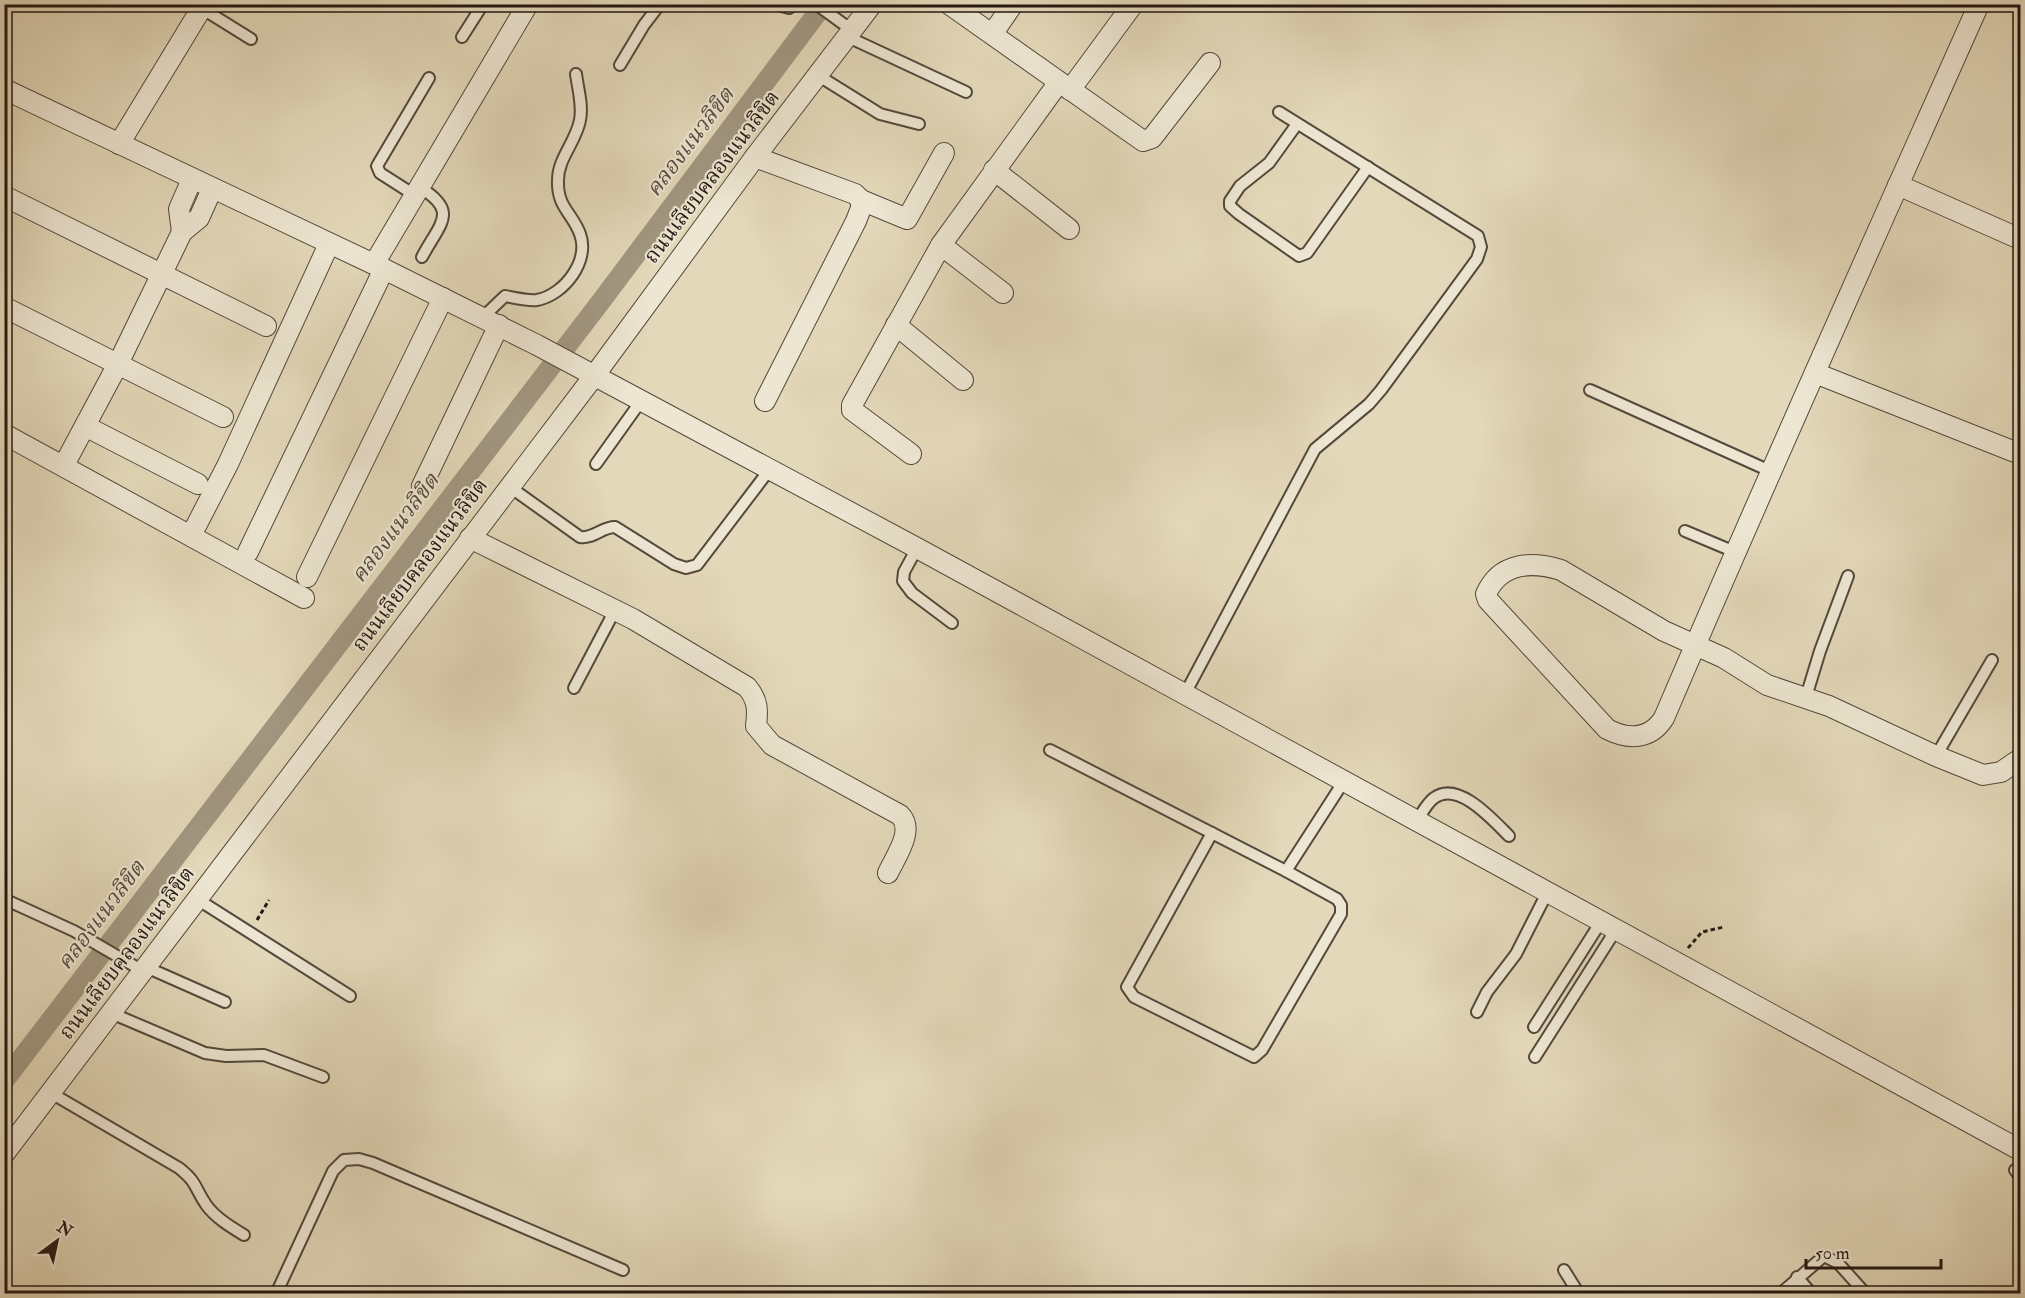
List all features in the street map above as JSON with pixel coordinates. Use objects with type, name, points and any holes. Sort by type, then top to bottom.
[{"type":"street","points":[[248,552],[379,267],[418,192],[528,4]]},
{"type":"street","name":"ถนนเลียบคลองแนวลิขิต","points":[[4,1154],[111,1013],[139,967],[197,898],[510,487],[754,157],[819,76],[847,30],[872,4]]},
{"type":"street","points":[[949,4],[1143,141],[1148,141],[1210,63]]},
{"type":"street","points":[[993,33],[1012,4]]},
{"type":"street","points":[[1979,4],[1770,471],[1696,643],[1660,724],[1640,737],[1622,737],[1607,729],[1593,717],[1488,600],[1486,594],[1496,578],[1508,568],[1524,564],[1544,564],[1561,570],[1664,631],[1696,643],[1767,685],[1806,697],[1936,756],[1983,774],[2001,772],[2020,759]]},
{"type":"street","points":[[118,144],[200,6]]},
{"type":"street","points":[[911,454],[852,410],[852,405],[941,245],[994,170],[1131,7]]},
{"type":"street","points":[[4,89],[379,267],[537,345],[917,548],[2020,1150]]},
{"type":"street","points":[[754,157],[855,194],[861,200],[908,219],[944,153]]},
{"type":"street","points":[[994,170],[1069,229]]},
{"type":"street","points":[[182,232],[179,209],[192,179]]},
{"type":"street","points":[[1898,185],[2020,239]]},
{"type":"street","points":[[64,465],[118,363],[182,232],[199,218],[212,189]]},
{"type":"street","points":[[4,196],[266,326]]},
{"type":"street","points":[[765,401],[856,221],[861,208],[861,200]]},
{"type":"street","points":[[196,526],[228,464],[329,244]]},
{"type":"street","points":[[941,245],[1004,293]]},
{"type":"street","points":[[307,577],[442,298]]},
{"type":"street","points":[[4,307],[223,417]]},
{"type":"street","points":[[422,486],[491,321]]},
{"type":"street","points":[[896,325],[963,380]]},
{"type":"street","points":[[1815,373],[2019,449]]},
{"type":"street","points":[[85,426],[198,484]]},
{"type":"street","points":[[4,434],[304,598]]},
{"type":"street","points":[[470,538],[615,610],[747,687],[756,698],[758,711],[756,726],[772,745],[900,815],[906,821],[907,830],[888,873]]},
{"type":"lane","points":[[462,37],[483,4]]},
{"type":"lane","points":[[620,65],[644,25],[660,4]]},
{"type":"lane","points":[[775,4],[789,8],[794,4]]},
{"type":"lane","points":[[817,5],[847,30],[966,92]]},
{"type":"lane","points":[[200,6],[251,39]]},
{"type":"lane","points":[[491,321],[505,296],[535,300],[556,292],[575,271],[582,255],[580,233],[559,201],[558,181],[558,169],[581,119],[576,74]]},
{"type":"lane","points":[[819,76],[880,114],[919,124]]},
{"type":"lane","points":[[422,257],[444,216],[444,207],[440,200],[380,173],[377,166],[429,78]]},
{"type":"lane","points":[[1185,694],[1315,450],[1369,404],[1381,390],[1477,260],[1481,247],[1478,236],[1279,112]]},
{"type":"lane","points":[[1297,124],[1269,163],[1240,186],[1230,201],[1230,206],[1299,256],[1307,253],[1368,168]]},
{"type":"lane","points":[[1590,390],[1770,471]]},
{"type":"lane","points":[[596,464],[641,401]]},
{"type":"lane","points":[[510,487],[580,537],[588,537],[615,527],[674,564],[686,568],[697,565],[770,469]]},
{"type":"lane","points":[[1685,531],[1735,552]]},
{"type":"lane","points":[[917,548],[904,572],[903,581],[912,592],[952,623]]},
{"type":"lane","points":[[1806,697],[1820,651],[1848,576]]},
{"type":"lane","points":[[574,688],[615,610]]},
{"type":"lane","points":[[1936,756],[1992,660]]},
{"type":"lane","points":[[1050,750],[1212,833],[1286,871],[1337,899],[1341,905],[1341,914],[1262,1050],[1254,1057],[1134,997],[1127,987],[1212,833]]},
{"type":"lane","points":[[1286,871],[1344,781]]},
{"type":"lane","points":[[1417,820],[1432,798],[1442,793],[1451,793],[1471,801],[1509,836]]},
{"type":"lane","points":[[1477,1012],[1487,992],[1516,954],[1548,891]]},
{"type":"lane","points":[[197,898],[350,996]]},
{"type":"lane","points":[[4,899],[139,967],[225,1002]]},
{"type":"lane","points":[[1534,1028],[1609,924]]},
{"type":"lane","points":[[1535,1057],[1609,924]]},
{"type":"lane","points":[[111,1013],[205,1053],[226,1056],[264,1055],[323,1077]]},
{"type":"lane","points":[[51,1093],[179,1168],[194,1180],[205,1204],[213,1213],[244,1235]]},
{"type":"lane","points":[[276,1293],[333,1171],[344,1160],[374,1162],[623,1270]]},
{"type":"lane","points":[[1780,1293],[1819,1257],[1829,1256],[1866,1293]]},
{"type":"lane","points":[[1564,1270],[1579,1293]]},
{"type":"lane","points":[[1797,1277],[1812,1293]]},
{"type":"path","points":[[250,932],[270,900]]},
{"type":"path","points":[[1679,962],[1692,940],[1702,932],[1724,927]]},
{"type":"waterway","name":"คลองแนวลิขิต","points":[[4,1081],[602,300],[824,4]]}]
